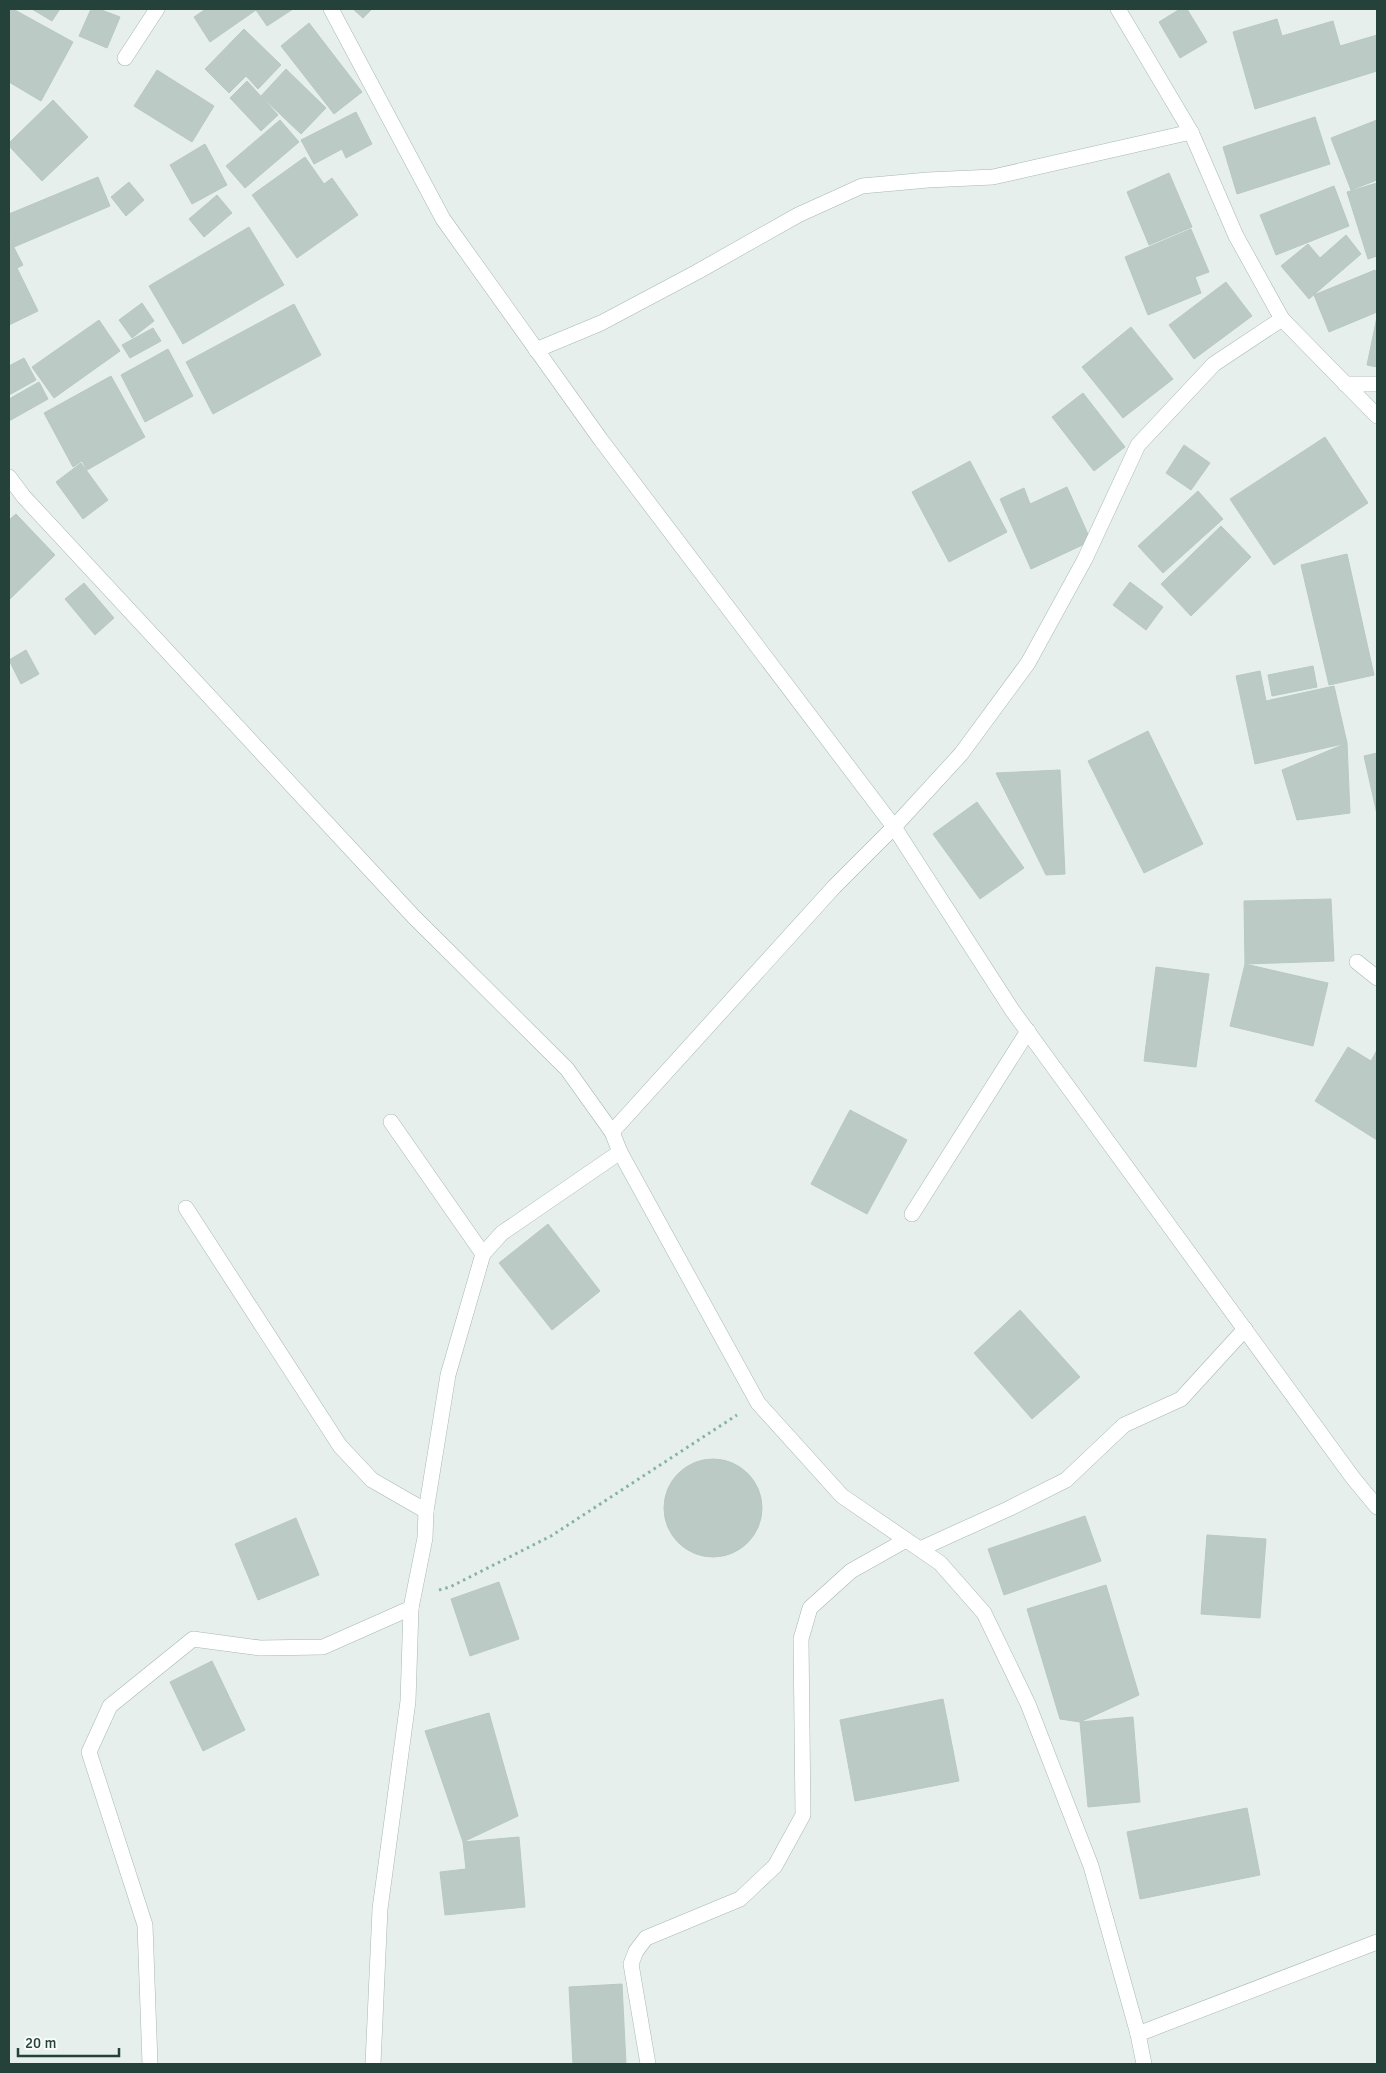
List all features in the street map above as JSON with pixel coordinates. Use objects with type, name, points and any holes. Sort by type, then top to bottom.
[{"type":"street","points":[[125,58],[157,9]]},
{"type":"street","points":[[331,9],[443,219],[601,440],[894,827],[1012,1010],[1353,1478],[1377,1507]]},
{"type":"street","points":[[1118,9],[1191,132],[1236,236],[1282,319],[1377,416]]},
{"type":"street","points":[[536,350],[601,323],[798,215],[862,186],[993,177],[1191,132]]},
{"type":"street","points":[[612,1132],[834,887],[894,827],[961,754],[1028,663],[1085,558],[1138,445],[1214,364],[1282,319]]},
{"type":"street","points":[[1344,384],[1377,384]]},
{"type":"street","points":[[9,477],[24,497],[414,917],[567,1070],[612,1132],[620,1152],[758,1403],[842,1496],[940,1563],[984,1613],[1028,1704],[1091,1866],[1138,2034],[1144,2064]]},
{"type":"street","points":[[1357,962],[1377,978]]},
{"type":"street","points":[[912,1214],[1028,1031]]},
{"type":"street","points":[[391,1122],[483,1254]]},
{"type":"street","points":[[373,2064],[380,1909],[408,1700],[413,1601],[425,1538],[426,1511],[448,1375],[483,1254],[502,1233],[620,1152]]},
{"type":"street","points":[[186,1208],[340,1446],[372,1480],[426,1511]]},
{"type":"street","points":[[920,1549],[1066,1480],[1124,1425],[1181,1399],[1245,1329]]},
{"type":"street","points":[[648,2064],[631,1964],[636,1951],[646,1938],[740,1899],[775,1866],[803,1815],[800,1640],[810,1608],[850,1571],[906,1540]]},
{"type":"street","points":[[150,2064],[145,1926],[89,1752],[110,1706],[193,1639],[260,1648],[323,1647],[413,1601]]},
{"type":"street","points":[[1138,2034],[1377,1942]]},
{"type":"path","points":[[413,1601],[450,1587],[551,1536],[758,1403]]},
{"type":"building","points":[[9,9],[13,9],[73,42],[41,101],[9,82]]},
{"type":"building","points":[[32,9],[60,9],[52,21]]},
{"type":"building","points":[[91,9],[99,9],[120,17],[107,48],[79,36]]},
{"type":"building","points":[[206,9],[293,9],[267,26],[256,10],[210,42],[194,17]]},
{"type":"building","points":[[353,9],[372,9],[363,18]]},
{"type":"building","points":[[1180,9],[1187,9],[1207,42],[1180,58],[1159,22]]},
{"type":"building","points":[[1277,19],[1282,36],[1333,21],[1340,46],[1377,35],[1377,71],[1255,109],[1233,32]]},
{"type":"building","points":[[309,23],[362,92],[334,114],[281,46]]},
{"type":"building","points":[[244,29],[281,65],[258,89],[246,76],[229,93],[205,69]]},
{"type":"building","points":[[286,69],[326,108],[301,134],[261,96]]},
{"type":"building","points":[[157,70],[214,106],[192,142],[134,106]]},
{"type":"building","points":[[247,81],[278,115],[261,131],[230,98]]},
{"type":"building","points":[[53,100],[88,137],[42,181],[9,146],[9,143]]},
{"type":"building","points":[[356,112],[372,144],[346,158],[342,149],[314,164],[301,140]]},
{"type":"building","points":[[1315,117],[1330,164],[1237,194],[1223,147]]},
{"type":"building","points":[[280,120],[299,142],[245,188],[226,166]]},
{"type":"building","points":[[1377,120],[1377,180],[1351,190],[1331,138]]},
{"type":"building","points":[[205,144],[227,185],[192,204],[170,165]]},
{"type":"building","points":[[305,157],[324,184],[332,178],[358,215],[297,258],[252,195]]},
{"type":"building","points":[[1169,173],[1192,227],[1149,245],[1127,192]]},
{"type":"building","points":[[98,177],[110,206],[14,247],[9,235],[9,214]]},
{"type":"building","points":[[129,182],[144,200],[126,216],[111,197]]},
{"type":"building","points":[[1377,183],[1377,256],[1368,259],[1347,192]]},
{"type":"building","points":[[1334,186],[1349,226],[1276,255],[1260,215]]},
{"type":"building","points":[[217,195],[232,213],[204,237],[189,219]]},
{"type":"building","points":[[249,227],[284,285],[183,344],[149,286]]},
{"type":"building","points":[[1191,229],[1209,272],[1195,277],[1201,293],[1148,315],[1125,257]]},
{"type":"building","points":[[1346,235],[1361,254],[1309,299],[1281,266],[1308,244],[1320,258]]},
{"type":"building","points":[[9,238],[23,265],[17,268],[38,311],[9,325]]},
{"type":"building","points":[[1375,270],[1377,276],[1377,312],[1329,332],[1314,295]]},
{"type":"building","points":[[1226,282],[1252,316],[1194,359],[1169,325]]},
{"type":"building","points":[[142,303],[154,321],[132,338],[119,320]]},
{"type":"building","points":[[294,304],[321,355],[213,414],[186,362]]},
{"type":"building","points":[[1377,317],[1377,367],[1367,365]]},
{"type":"building","points":[[99,320],[120,351],[54,398],[32,367]]},
{"type":"building","points":[[1131,327],[1173,379],[1123,418],[1082,367]]},
{"type":"building","points":[[153,328],[161,341],[130,358],[122,345]]},
{"type":"building","points":[[168,349],[193,396],[145,422],[121,375]]},
{"type":"building","points":[[24,358],[36,380],[9,395],[9,366]]},
{"type":"building","points":[[111,376],[145,437],[87,470],[82,461],[73,467],[44,413]]},
{"type":"building","points":[[39,382],[48,399],[9,421],[9,399]]},
{"type":"building","points":[[1083,393],[1125,447],[1094,471],[1052,417]]},
{"type":"building","points":[[1325,437],[1368,503],[1274,565],[1230,499]]},
{"type":"building","points":[[1184,445],[1210,463],[1191,490],[1166,473]]},
{"type":"building","points":[[970,461],[1007,532],[949,562],[912,492]]},
{"type":"building","points":[[81,463],[108,500],[83,519],[56,482]]},
{"type":"building","points":[[1067,487],[1091,541],[1031,569],[1000,499],[1024,488],[1030,504]]},
{"type":"building","points":[[1198,491],[1223,519],[1163,573],[1138,546]]},
{"type":"building","points":[[16,514],[55,555],[9,600],[9,520]]},
{"type":"building","points":[[1221,526],[1251,557],[1191,616],[1161,584]]},
{"type":"building","points":[[1347,554],[1374,675],[1329,685],[1301,565]]},
{"type":"building","points":[[1130,582],[1163,607],[1146,630],[1113,605]]},
{"type":"building","points":[[84,583],[114,618],[95,635],[65,599]]},
{"type":"building","points":[[26,650],[39,674],[21,684],[9,660]]},
{"type":"building","points":[[1313,666],[1317,687],[1272,696],[1268,675]]},
{"type":"building","points":[[1260,671],[1266,701],[1334,686],[1347,743],[1255,764],[1236,676]]},
{"type":"building","points":[[1148,731],[1203,844],[1144,873],[1088,761]]},
{"type":"building","points":[[1347,743],[1350,813],[1297,820],[1282,770]]},
{"type":"building","points":[[1377,753],[1377,814],[1364,756]]},
{"type":"building","points":[[1060,770],[1065,874],[1046,875],[996,773]]},
{"type":"building","points":[[977,802],[1024,868],[980,899],[933,834]]},
{"type":"building","points":[[1331,899],[1334,961],[1245,964],[1244,901]]},
{"type":"building","points":[[1245,964],[1328,983],[1313,1046],[1230,1026]]},
{"type":"building","points":[[1156,967],[1209,974],[1196,1067],[1144,1061]]},
{"type":"building","points":[[1348,1047],[1371,1061],[1377,1050],[1377,1140],[1315,1101]]},
{"type":"building","points":[[850,1110],[907,1140],[867,1214],[811,1184]]},
{"type":"building","points":[[548,1224],[600,1291],[552,1330],[499,1263]]},
{"type":"building","points":[[1020,1310],[1080,1377],[1032,1419],[974,1353]]},
{"type":"building","points":[[713,1459],[732,1462],[748,1473],[759,1489],[762,1508],[759,1527],[748,1543],[732,1554],[713,1557],[694,1554],[678,1543],[667,1527],[664,1508],[667,1489],[678,1473],[694,1462]]},
{"type":"building","points":[[1085,1516],[1101,1561],[1004,1595],[988,1549]]},
{"type":"building","points":[[296,1518],[319,1575],[258,1600],[235,1544]]},
{"type":"building","points":[[1207,1535],[1266,1539],[1260,1618],[1201,1614]]},
{"type":"building","points":[[499,1582],[519,1639],[470,1656],[451,1599]]},
{"type":"building","points":[[1106,1585],[1139,1695],[1080,1722],[1060,1719],[1027,1609]]},
{"type":"building","points":[[212,1661],[245,1730],[203,1751],[170,1682]]},
{"type":"building","points":[[943,1699],[959,1781],[855,1801],[840,1720]]},
{"type":"building","points":[[489,1713],[518,1816],[463,1842],[425,1731]]},
{"type":"building","points":[[1133,1717],[1140,1802],[1088,1807],[1080,1722]]},
{"type":"building","points":[[1247,1808],[1260,1875],[1140,1899],[1127,1832]]},
{"type":"building","points":[[519,1837],[525,1907],[445,1915],[440,1872],[466,1869],[463,1842]]},
{"type":"building","points":[[622,1984],[626,2064],[573,2064],[569,1987]]}]
